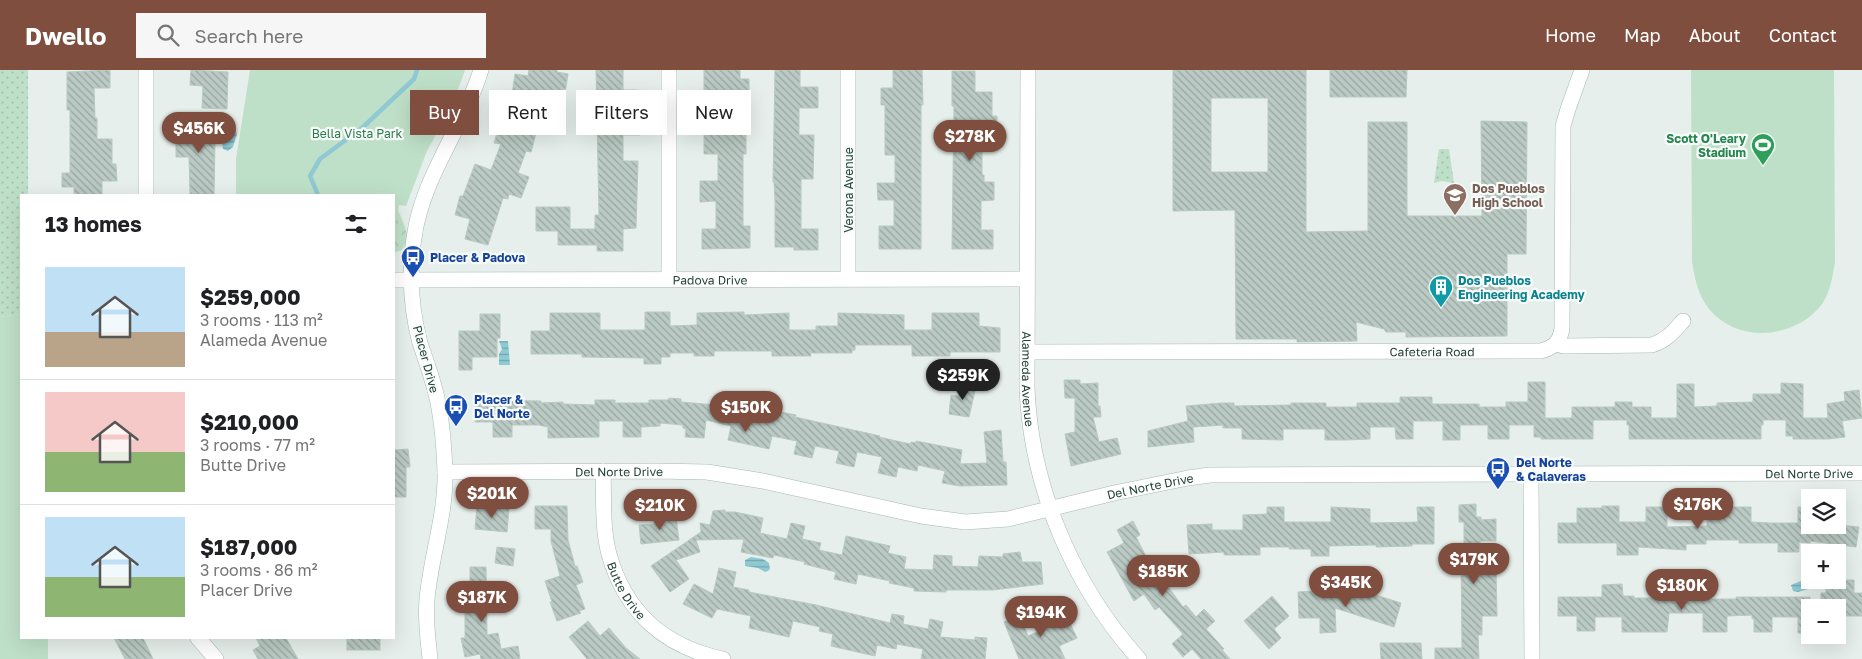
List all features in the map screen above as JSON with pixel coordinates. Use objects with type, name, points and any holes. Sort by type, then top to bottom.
[{"type":"street","points":[[146,70],[146,194]]},
{"type":"street","name":"Placer Drive","points":[[430,659],[427,600],[443,510],[445,472],[442,430],[435,390],[420,342],[412,303],[414,236],[424,197],[438,163],[473,94],[481,70]]},
{"type":"street","points":[[669,70],[669,280]]},
{"type":"street","name":"Verona Avenue","points":[[848,70],[848,280]]},
{"type":"street","name":"Alameda Avenue","points":[[1028,70],[1027,352],[1028,414],[1031,437],[1064,543],[1082,582],[1133,657]]},
{"type":"street","points":[[1582,70],[1563,126],[1562,328],[1557,343],[1563,346],[1652,344],[1663,342],[1683,321]]},
{"type":"street","name":"Padova Drive","points":[[395,280],[1027,279]]},
{"type":"street","name":"Cafeteria Road","points":[[1027,352],[1541,351],[1552,348],[1557,343]]},
{"type":"street","name":"Butte Drive","points":[[603,471],[605,525],[608,547],[620,586],[638,611],[657,631],[681,645],[723,659]]},
{"type":"street","name":"Del Norte Drive","points":[[445,472],[694,471],[763,481],[921,516],[952,521],[980,522],[1008,519],[1114,493],[1202,476],[1531,473],[1862,473]]},
{"type":"street","points":[[1531,473],[1532,659]]},
{"type":"street","points":[[199,639],[216,659]]},
{"type":"green space","points":[[0,70],[28,70],[28,194],[20,194],[20,314],[0,317]]},
{"type":"green space","name":"Bella Vista Park","points":[[250,70],[465,70],[458,90],[410,90],[410,135],[436,135],[427,151],[406,206],[399,205],[395,227],[395,194],[236,194],[236,159]]},
{"type":"green space","name":"Scott O'Leary Stadium","points":[[1691,70],[1834,70],[1835,262],[1830,287],[1822,304],[1806,319],[1793,326],[1779,331],[1764,333],[1748,332],[1734,328],[1709,309],[1700,292],[1692,262]]},
{"type":"green space","points":[[1439,149],[1449,149],[1454,183],[1442,181],[1434,183]]},
{"type":"green space","points":[[395,202],[408,239],[402,250],[395,253]]},
{"type":"green space","points":[[20,314],[20,639],[48,639],[48,659],[0,659],[0,317]]},
{"type":"water","points":[[229,127],[235,128],[237,134],[233,147],[228,151],[223,149],[222,143],[228,137],[227,129]]},
{"type":"water","points":[[499,341],[508,341],[510,365],[499,365],[499,354],[502,349]]},
{"type":"water","points":[[751,557],[763,559],[769,563],[770,569],[765,572],[758,568],[745,566],[745,560]]},
{"type":"water","points":[[1801,581],[1801,589],[1808,589],[1798,592],[1793,591],[1791,585]]},
{"type":"building","points":[[110,70],[110,88],[94,88],[97,139],[112,139],[112,164],[116,164],[117,181],[102,181],[102,194],[74,194],[74,187],[62,187],[62,173],[70,173],[70,110],[67,110],[67,72]]},
{"type":"building","points":[[191,70],[228,72],[227,109],[202,108],[203,86],[190,85]]},
{"type":"building","points":[[529,70],[557,70],[557,72],[568,74],[565,90],[513,90],[515,74],[528,76]]},
{"type":"building","points":[[596,70],[623,70],[623,90],[596,90]]},
{"type":"building","points":[[704,70],[740,70],[740,79],[749,79],[749,90],[704,90]]},
{"type":"building","points":[[775,70],[800,70],[800,87],[818,87],[818,108],[799,108],[799,135],[814,135],[813,179],[801,179],[801,229],[818,229],[818,250],[794,250],[794,247],[775,247],[773,182]]},
{"type":"building","points":[[893,70],[922,70],[921,249],[879,249],[879,226],[894,226],[894,200],[878,200],[877,183],[895,183],[895,155],[885,155],[885,105],[881,105],[881,88],[893,88]]},
{"type":"building","points":[[1173,70],[1306,70],[1306,232],[1368,231],[1368,122],[1407,122],[1407,216],[1482,216],[1481,121],[1527,122],[1526,254],[1507,254],[1507,336],[1406,337],[1406,332],[1386,332],[1384,329],[1356,322],[1357,341],[1297,342],[1297,339],[1236,339],[1235,210],[1173,211]],"holes":[[[1211,98],[1268,98],[1268,172],[1211,172]]]},
{"type":"building","points":[[1330,70],[1407,70],[1406,97],[1330,97]]},
{"type":"building","points":[[952,71],[975,71],[975,92],[992,92],[992,116],[997,116],[997,134],[982,134],[982,175],[984,175],[984,182],[994,182],[994,200],[981,201],[981,230],[993,230],[993,249],[952,249],[954,106],[952,106]]},
{"type":"building","points":[[183,118],[213,118],[213,141],[215,141],[214,194],[190,194],[189,157],[176,157],[176,141],[183,141]]},
{"type":"building","points":[[496,135],[536,135],[531,152],[526,151],[518,173],[529,177],[521,198],[509,194],[508,199],[503,198],[488,245],[465,239],[470,219],[455,215],[460,196],[463,196],[475,164],[491,170],[501,144],[494,143]]},
{"type":"building","points":[[597,135],[623,135],[623,161],[638,161],[636,228],[623,229],[623,251],[597,251],[597,245],[558,245],[558,231],[536,231],[536,207],[570,207],[570,229],[595,229],[595,215],[599,215]]},
{"type":"building","points":[[704,135],[746,135],[746,154],[743,154],[743,226],[750,226],[750,248],[702,249],[702,229],[716,229],[716,201],[700,202],[700,181],[718,181],[718,154],[704,154]]},
{"type":"building","points":[[645,312],[670,312],[670,326],[697,325],[697,313],[744,312],[744,315],[789,313],[789,330],[816,330],[816,326],[838,326],[838,313],[904,315],[904,330],[932,330],[932,313],[979,313],[979,326],[1000,328],[1000,352],[950,352],[950,356],[912,356],[912,345],[855,345],[855,350],[852,350],[852,353],[810,353],[811,356],[772,356],[772,351],[714,351],[714,356],[694,356],[694,353],[670,353],[670,357],[661,357],[661,364],[644,364],[644,358],[582,357],[582,354],[531,354],[531,331],[550,331],[550,313],[600,313],[600,330],[645,330]]},
{"type":"building","points":[[480,314],[500,314],[500,338],[497,338],[497,357],[472,357],[472,370],[459,370],[459,331],[480,331]]},
{"type":"building","points":[[1064,380],[1080,380],[1080,384],[1098,383],[1098,406],[1100,406],[1101,417],[1093,417],[1099,442],[1117,438],[1121,454],[1071,466],[1065,434],[1075,432],[1075,398],[1065,398]]},
{"type":"building","points":[[1528,382],[1545,382],[1545,418],[1572,418],[1572,407],[1615,407],[1615,402],[1632,402],[1632,407],[1651,407],[1651,418],[1677,418],[1677,384],[1694,384],[1694,407],[1717,406],[1717,403],[1753,402],[1753,394],[1781,394],[1781,383],[1803,384],[1803,418],[1828,418],[1827,404],[1845,401],[1844,392],[1859,390],[1862,418],[1842,421],[1845,437],[1829,439],[1793,439],[1793,436],[1786,436],[1786,420],[1763,420],[1761,439],[1629,439],[1627,420],[1593,420],[1593,439],[1541,439],[1541,437],[1534,437],[1534,425],[1509,425],[1509,439],[1488,439],[1488,425],[1460,425],[1460,440],[1443,440],[1443,421],[1413,421],[1413,439],[1396,439],[1395,427],[1370,427],[1370,439],[1325,440],[1325,429],[1283,429],[1283,440],[1242,439],[1242,428],[1223,428],[1223,425],[1193,427],[1194,442],[1148,447],[1148,431],[1188,421],[1186,406],[1222,403],[1234,403],[1234,406],[1326,403],[1326,407],[1357,407],[1357,403],[1400,403],[1400,397],[1432,397],[1432,404],[1479,404],[1479,407],[1506,407],[1506,402],[1528,402]]},
{"type":"building","points":[[961,384],[976,386],[969,417],[949,414],[951,395],[959,396]]},
{"type":"building","points":[[669,398],[681,399],[681,402],[716,405],[717,401],[760,408],[796,415],[795,417],[910,444],[911,442],[916,443],[916,441],[962,450],[960,464],[987,463],[984,432],[1001,430],[1003,462],[1006,462],[1007,485],[960,486],[942,483],[945,471],[918,465],[917,471],[898,467],[896,477],[878,473],[882,457],[857,452],[854,467],[836,463],[839,451],[815,446],[812,458],[794,454],[797,441],[772,436],[769,449],[728,440],[731,426],[706,420],[704,438],[685,437],[686,429],[683,428],[683,425],[660,423],[660,426],[641,427],[641,437],[623,437],[623,421],[599,421],[599,437],[548,438],[548,427],[512,425],[512,437],[493,437],[493,422],[475,422],[475,400],[541,401],[541,403],[563,402],[563,404],[595,405],[595,400],[615,400],[615,403],[649,403],[649,400],[668,400]]},
{"type":"building","points":[[408,449],[410,467],[406,467],[406,497],[395,497],[395,450]]},
{"type":"building","points":[[1476,504],[1476,517],[1481,517],[1481,520],[1496,519],[1496,541],[1480,541],[1481,572],[1496,571],[1497,616],[1482,616],[1482,635],[1478,635],[1479,659],[1435,659],[1435,648],[1462,648],[1461,553],[1464,553],[1464,522],[1459,522],[1459,505]]},
{"type":"building","points":[[477,506],[509,509],[507,532],[475,529]]},
{"type":"building","points":[[535,506],[567,506],[568,540],[575,566],[577,566],[583,582],[576,585],[585,609],[579,611],[581,613],[557,621],[545,581],[560,576],[551,541],[551,529],[535,529]]},
{"type":"building","points":[[1602,506],[1619,506],[1619,522],[1646,522],[1646,507],[1667,507],[1667,527],[1707,526],[1707,507],[1751,507],[1751,522],[1798,523],[1798,507],[1801,507],[1801,534],[1846,534],[1846,526],[1859,527],[1856,547],[1846,546],[1846,544],[1810,541],[1810,543],[1799,542],[1799,552],[1778,552],[1778,543],[1739,543],[1739,540],[1706,540],[1706,544],[1686,544],[1686,550],[1638,547],[1638,555],[1617,555],[1617,543],[1558,543],[1558,523],[1577,523],[1577,508],[1602,508]]},
{"type":"building","points":[[1267,507],[1284,507],[1284,522],[1331,522],[1331,507],[1370,509],[1370,523],[1418,522],[1417,507],[1434,507],[1434,544],[1376,547],[1376,545],[1329,546],[1329,556],[1311,556],[1311,549],[1289,549],[1289,547],[1260,547],[1260,555],[1224,555],[1224,552],[1189,554],[1187,525],[1212,524],[1212,530],[1243,530],[1243,515],[1267,514]]},
{"type":"building","points":[[725,510],[725,512],[735,512],[763,518],[760,533],[787,539],[791,523],[805,526],[802,539],[821,543],[819,550],[842,555],[846,536],[890,546],[888,553],[906,557],[904,569],[933,570],[934,555],[952,556],[952,566],[978,567],[979,556],[1003,557],[1003,554],[1020,552],[1022,562],[1041,562],[1043,584],[993,590],[914,591],[914,588],[858,574],[856,584],[834,579],[836,572],[804,564],[805,562],[774,555],[773,558],[741,552],[744,539],[696,540],[700,552],[676,560],[689,579],[670,592],[651,566],[701,532],[700,523],[710,525],[713,511]]},
{"type":"building","points":[[654,516],[676,517],[679,540],[641,544],[639,525],[655,524]]},
{"type":"building","points":[[1133,521],[1140,535],[1136,537],[1153,570],[1155,569],[1183,607],[1186,605],[1196,617],[1204,609],[1215,621],[1206,629],[1224,649],[1222,650],[1230,659],[1201,659],[1192,649],[1183,657],[1172,644],[1183,634],[1159,607],[1155,610],[1144,594],[1134,601],[1107,552],[1124,543],[1117,530]]},
{"type":"building","points":[[497,547],[515,549],[513,566],[495,563]]},
{"type":"building","points":[[470,567],[486,567],[487,635],[498,633],[501,649],[518,646],[520,659],[481,659],[480,654],[465,657],[461,638],[465,638],[465,590],[470,590]]},
{"type":"building","points":[[719,568],[736,572],[733,587],[749,590],[749,592],[816,605],[890,623],[892,614],[904,616],[903,624],[928,629],[930,619],[943,622],[940,637],[975,640],[975,637],[987,638],[985,659],[921,659],[923,649],[897,644],[896,649],[877,645],[875,656],[831,646],[833,634],[819,631],[820,627],[793,621],[789,637],[749,628],[751,616],[717,609],[712,618],[683,604],[694,584],[713,594]]},
{"type":"building","points":[[1846,580],[1854,580],[1854,593],[1862,593],[1862,616],[1846,616],[1846,599],[1821,599],[1821,593],[1826,593],[1826,589],[1846,589]]},
{"type":"building","points":[[1622,584],[1623,596],[1634,596],[1634,598],[1666,598],[1666,595],[1708,594],[1708,599],[1810,597],[1810,599],[1801,599],[1801,633],[1798,633],[1798,617],[1772,617],[1772,632],[1754,632],[1754,618],[1752,619],[1752,615],[1727,616],[1727,632],[1703,632],[1703,613],[1669,613],[1667,632],[1622,632],[1622,617],[1595,617],[1595,631],[1577,631],[1577,616],[1558,616],[1558,597],[1602,597],[1602,585]]},
{"type":"building","points":[[1313,591],[1313,593],[1348,592],[1364,597],[1366,592],[1401,603],[1394,627],[1335,608],[1336,632],[1320,633],[1320,618],[1299,618],[1298,592]]},
{"type":"building","points":[[1272,596],[1289,616],[1274,629],[1281,638],[1269,649],[1244,621]]},
{"type":"building","points":[[1063,609],[1077,638],[1059,646],[1065,659],[1019,659],[1004,622],[1020,616],[1028,636],[1051,626],[1047,616]]},
{"type":"building","points":[[588,621],[600,636],[609,628],[626,648],[640,659],[587,659],[569,637]]},
{"type":"building","points":[[115,639],[143,639],[153,659],[125,659]]},
{"type":"building","points":[[256,639],[287,639],[298,659],[258,659],[253,650],[260,646]]},
{"type":"building","points":[[347,639],[380,639],[380,650],[347,650]]},
{"type":"building","points":[[1380,643],[1421,643],[1422,659],[1381,659]]},
{"type":"waterway","points":[[318,194],[310,176],[320,159],[362,128],[414,79],[417,70]]},
{"type":"place","name":"Scott O'Leary Stadium","points":[[1763,166]]},
{"type":"place","name":"Dos Pueblos High School","points":[[1455,216]]},
{"type":"place","name":"Placer & Padova","points":[[413,278]]},
{"type":"place","name":"Dos Pueblos Engineering Academy","points":[[1441,308]]},
{"type":"place","name":"Placer & Del Norte","points":[[456,427]]},
{"type":"place","name":"Del Norte & Calaveras","points":[[1498,490]]}]
